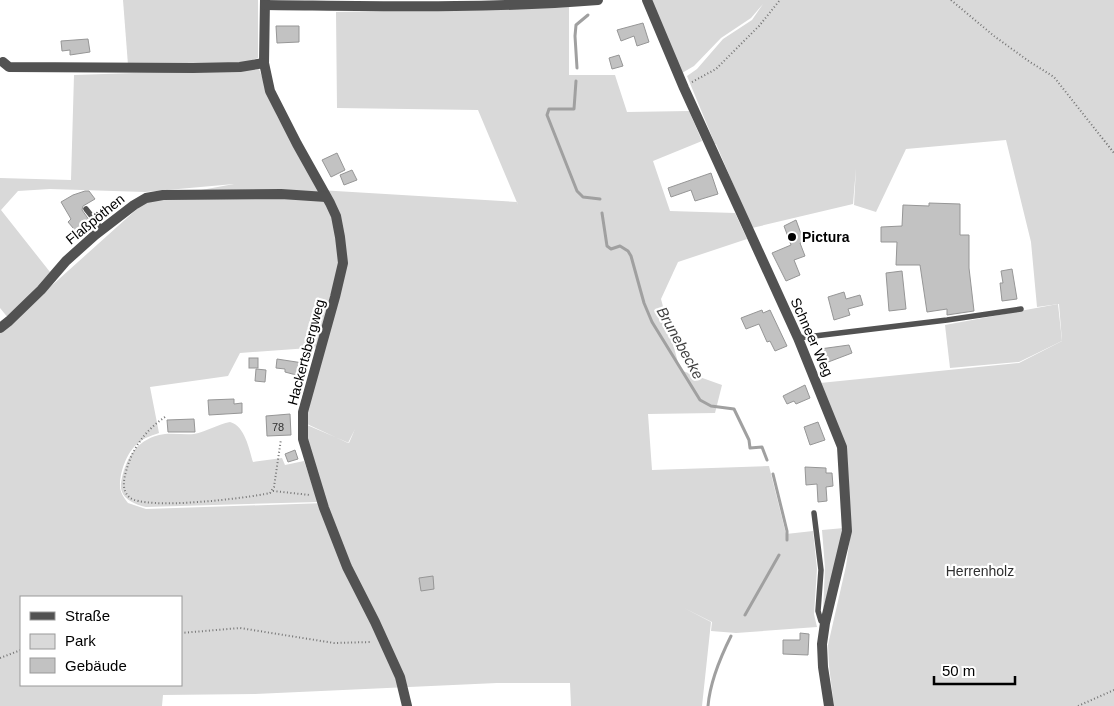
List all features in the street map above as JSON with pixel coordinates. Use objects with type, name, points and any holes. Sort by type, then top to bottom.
[{"type":"street","points":[[265,2],[471,5],[554,4],[598,0]]},
{"type":"street","name":"Schneer Weg","points":[[647,0],[684,88],[798,338],[842,447],[847,531],[825,623],[822,644],[828,706]]},
{"type":"street","name":"Hackertsbergweg","points":[[265,2],[264,63],[270,91],[336,216],[343,263],[303,412],[302,430],[305,447],[320,496],[347,567],[400,677],[407,706]]},
{"type":"street","points":[[2,62],[9,67],[141,69],[240,67],[264,63]]},
{"type":"street","name":"Flaßpöthen","points":[[0,328],[9,322],[41,290],[66,261],[102,229],[146,198],[163,195],[281,194],[326,197]]},
{"type":"lane","points":[[86,209],[102,229]]},
{"type":"lane","points":[[798,338],[1021,309]]},
{"type":"lane","points":[[814,512],[821,570],[818,611],[821,621],[825,623]]},
{"type":"path","points":[[684,88],[716,69],[759,26],[780,0]]},
{"type":"path","points":[[951,0],[994,36],[1054,77],[1114,152]]},
{"type":"path","points":[[165,417],[142,437],[130,458],[124,482],[126,493],[134,501],[144,503],[183,503],[266,494],[273,491],[320,496]]},
{"type":"path","points":[[273,491],[281,439]]},
{"type":"path","points":[[182,633],[240,628],[334,643],[384,642]]},
{"type":"path","points":[[0,658],[20,650]]},
{"type":"path","points":[[1078,706],[1114,690]]},
{"type":"green space","points":[[123,0],[258,0],[258,58],[238,65],[128,65]]},
{"type":"green space","name":"Herrenholz","points":[[651,0],[1114,0],[1114,706],[834,706],[828,645],[846,566],[851,531],[846,447],[820,383],[1019,363],[1062,341],[1059,304],[1037,307],[1031,242],[1006,140],[906,149],[876,212],[854,205],[856,168],[853,204],[752,228],[716,144],[858,143],[715,144],[687,76],[697,69],[723,39],[752,20],[763,4],[751,18],[721,38],[694,66],[682,73]]},
{"type":"green space","points":[[569,7],[569,75],[615,75],[627,112],[689,111],[702,141],[653,161],[670,211],[735,213],[747,239],[678,262],[661,299],[680,370],[722,385],[715,413],[648,414],[652,470],[769,466],[786,534],[813,531],[817,569],[814,614],[817,627],[736,633],[711,631],[712,622],[684,608],[711,622],[702,706],[571,706],[570,683],[497,683],[255,694],[163,695],[162,706],[0,706],[0,332],[147,200],[234,184],[145,192],[50,189],[18,191],[1,210],[50,272],[9,319],[0,308],[0,178],[71,180],[74,75],[259,69],[277,116],[319,190],[517,202],[478,110],[337,108],[336,12]],"holes":[[[323,347],[307,412],[307,424],[336,437],[307,425],[308,440],[325,503],[146,509],[128,503],[121,493],[121,473],[132,449],[141,441],[159,433],[150,387],[228,376],[240,353]]]},
{"type":"green space","points":[[1058,304],[1062,341],[1019,362],[950,368],[945,325]]},
{"type":"green space","points":[[230,422],[235,424],[243,433],[253,462],[282,458],[285,465],[304,461],[318,502],[146,507],[132,502],[122,493],[121,483],[128,459],[137,447],[144,442],[163,434],[194,434]]},
{"type":"green space","points":[[844,528],[823,611],[825,568],[822,530]]},
{"type":"building","points":[[643,23],[649,42],[637,46],[634,36],[621,41],[617,30]]},
{"type":"building","points":[[276,26],[299,26],[299,42],[277,43]]},
{"type":"building","points":[[88,39],[90,52],[70,55],[70,50],[62,51],[61,41]]},
{"type":"building","points":[[619,55],[623,66],[612,69],[609,58]]},
{"type":"building","points":[[337,153],[345,170],[331,177],[322,160]]},
{"type":"building","points":[[352,170],[357,180],[344,185],[340,175]]},
{"type":"building","points":[[711,173],[718,194],[695,201],[691,190],[671,197],[668,188]]},
{"type":"building","points":[[89,191],[95,199],[83,206],[82,210],[92,224],[79,235],[68,222],[71,219],[61,202]]},
{"type":"building","points":[[929,203],[960,204],[960,235],[969,235],[969,268],[974,311],[947,315],[947,309],[927,312],[920,265],[896,265],[897,242],[881,242],[881,227],[902,226],[903,205],[929,206]]},
{"type":"building","points":[[796,220],[804,242],[800,243],[805,256],[794,260],[800,275],[786,281],[772,253],[791,245],[784,226]]},
{"type":"building","points":[[1012,269],[1017,299],[1002,301],[1000,283],[1003,283],[1001,271]]},
{"type":"building","points":[[902,271],[906,309],[889,311],[886,273]]},
{"type":"building","points":[[844,292],[846,299],[860,295],[863,305],[848,309],[850,315],[834,320],[828,297]]},
{"type":"building","points":[[762,310],[763,313],[770,310],[787,346],[775,351],[770,341],[767,342],[759,324],[746,329],[741,318]]},
{"type":"building","points":[[849,345],[852,353],[823,364],[818,353],[820,349]]},
{"type":"building","points":[[249,358],[258,358],[258,368],[249,368]]},
{"type":"building","points":[[277,359],[303,363],[300,376],[285,372],[285,369],[276,368]]},
{"type":"building","points":[[256,369],[266,370],[265,382],[255,381]]},
{"type":"building","points":[[805,385],[810,398],[796,404],[794,401],[787,404],[783,396]]},
{"type":"building","points":[[234,399],[234,404],[242,403],[242,413],[209,415],[208,400]]},
{"type":"building","points":[[290,414],[291,435],[267,436],[266,416]]},
{"type":"building","points":[[194,419],[195,432],[168,432],[167,420]]},
{"type":"building","points":[[818,422],[825,440],[810,445],[804,427]]},
{"type":"building","points":[[295,450],[298,459],[288,462],[285,454]]},
{"type":"building","points":[[805,467],[826,468],[826,473],[832,473],[833,486],[826,487],[827,501],[818,502],[817,484],[806,485]]},
{"type":"building","points":[[433,576],[434,589],[421,591],[419,578]]},
{"type":"building","points":[[800,633],[809,634],[808,655],[783,654],[783,640],[800,640]]},
{"type":"waterway","points":[[577,68],[576,25],[588,15]]},
{"type":"waterway","name":"Brunebecke","points":[[576,81],[574,109],[549,109],[547,115],[577,191],[583,197],[600,199]]},
{"type":"waterway","name":"Brunebecke","points":[[602,213],[607,246],[611,249],[620,246],[628,251],[652,322],[700,400],[711,406],[734,409],[749,440],[750,448],[762,447],[767,460]]},
{"type":"waterway","name":"Brunebecke","points":[[773,474],[787,531],[787,540]]},
{"type":"waterway","name":"Brunebecke","points":[[745,615],[779,555]]},
{"type":"waterway","name":"Brunebecke","points":[[708,706],[716,670],[731,636]]},
{"type":"place","name":"Pictura","points":[[792,237]]}]
